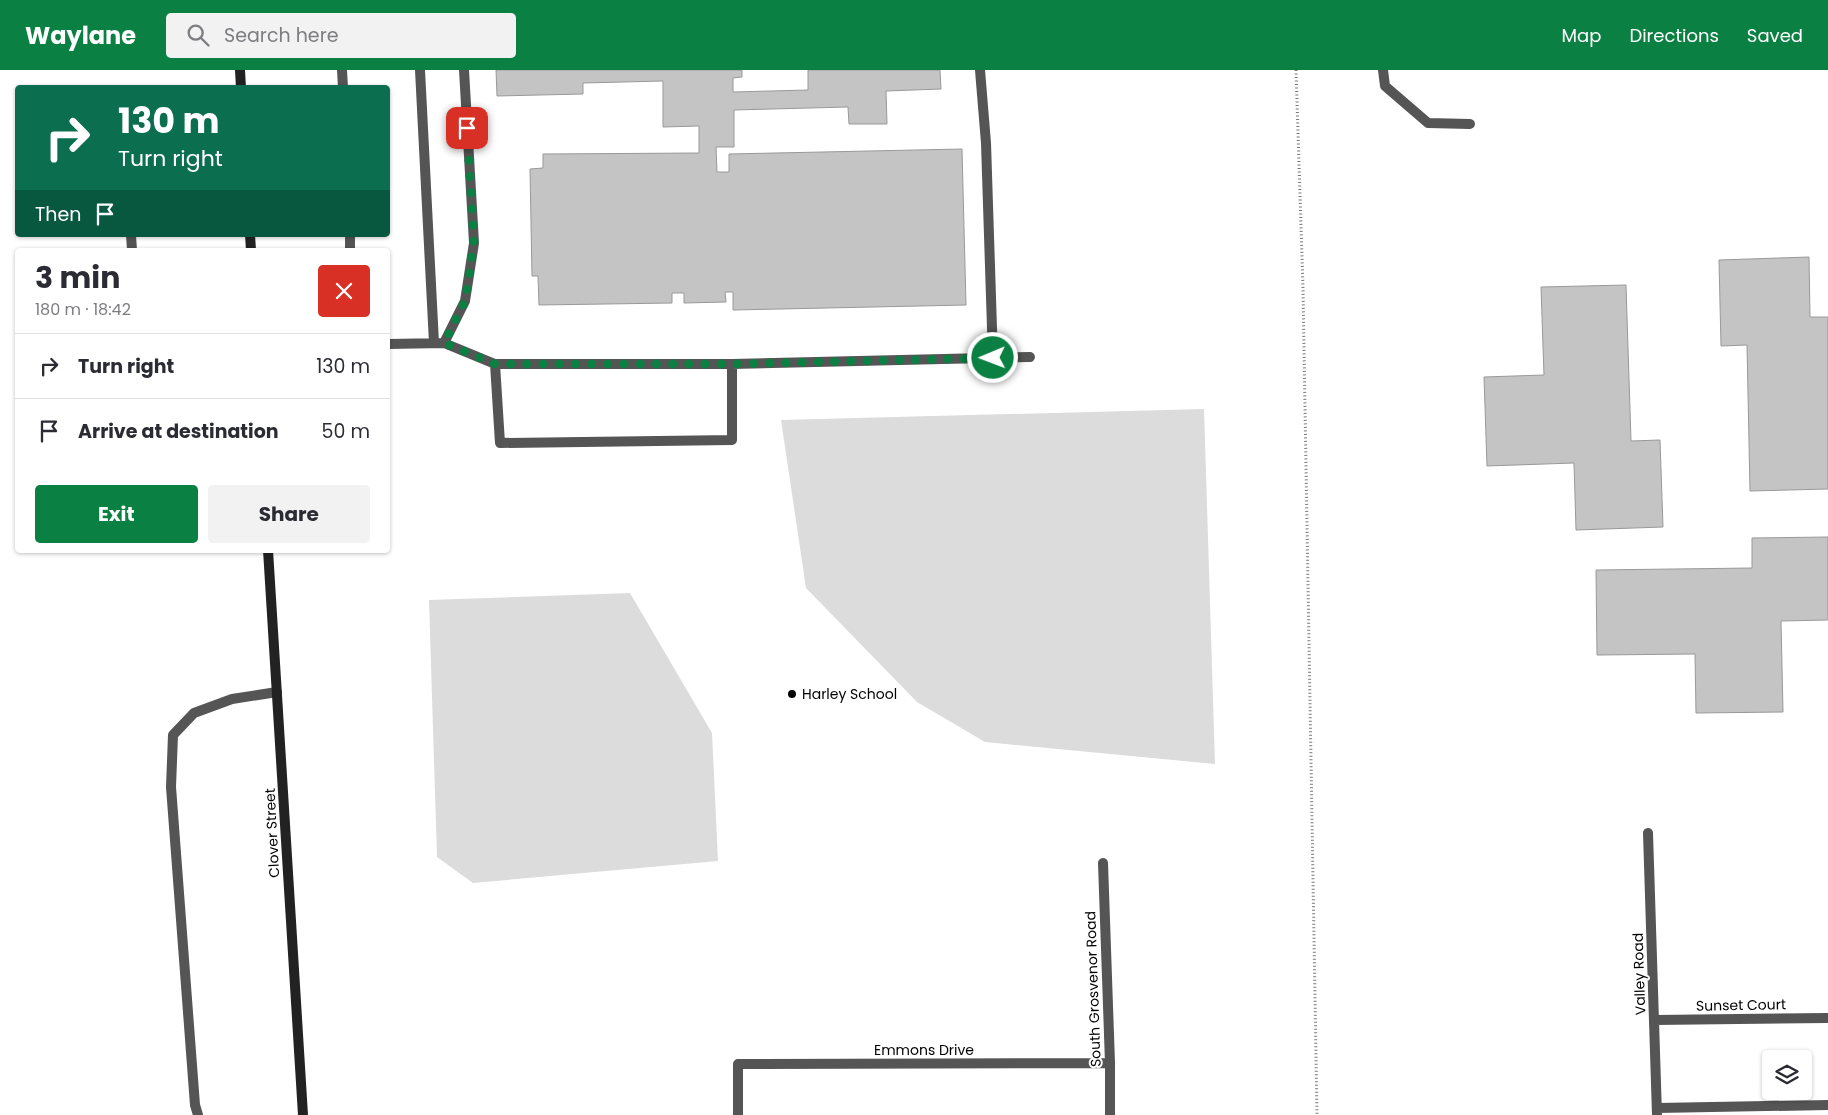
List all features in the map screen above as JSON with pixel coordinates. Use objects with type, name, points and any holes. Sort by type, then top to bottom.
[{"type":"main road","points":[[240,70],[241,85]]},
{"type":"main road","name":"Clover Street","points":[[268,553],[303,1115]]},
{"type":"street","points":[[342,70],[342,85]]},
{"type":"street","points":[[420,70],[439,343]]},
{"type":"street","points":[[439,343],[465,301],[474,243],[464,70]]},
{"type":"street","points":[[980,70],[986,143],[993,358]]},
{"type":"street","points":[[1383,70],[1384,86],[1428,123],[1470,124]]},
{"type":"street","points":[[390,344],[439,343],[495,364],[732,364],[1030,357]]},
{"type":"street","points":[[495,364],[500,442],[732,440],[732,364]]},
{"type":"street","points":[[198,1115],[195,1105],[171,787],[174,735],[194,713],[232,699],[277,692]]},
{"type":"street","name":"Valley Road","points":[[1648,833],[1657,1112]]},
{"type":"street","name":"South Grosvenor Road","points":[[1103,863],[1110,1115]]},
{"type":"street","name":"Sunset Court","points":[[1654,1020],[1828,1018]]},
{"type":"street","name":"Emmons Drive","points":[[738,1115],[738,1064],[1110,1063]]},
{"type":"street","points":[[1657,1112],[1828,1106]]},
{"type":"path","points":[[1296,70],[1304,298],[1317,1115]]},
{"type":"shaded area","points":[[1204,409],[1215,764],[985,742],[917,702],[806,588],[781,420]]},
{"type":"shaded area","points":[[630,593],[712,733],[718,861],[473,883],[437,857],[429,600]]},
{"type":"building","points":[[496,70],[742,70],[742,77],[733,78],[733,92],[808,90],[808,70],[940,70],[941,89],[886,91],[887,124],[849,124],[848,107],[734,110],[734,147],[716,147],[717,172],[729,172],[729,154],[962,149],[966,305],[733,310],[733,292],[725,292],[726,302],[684,303],[684,293],[672,293],[672,303],[539,305],[538,276],[532,276],[530,169],[543,168],[543,154],[699,153],[699,126],[663,127],[663,81],[583,83],[583,94],[497,96]]},
{"type":"building","points":[[1809,257],[1810,317],[1828,317],[1828,489],[1750,491],[1747,345],[1721,346],[1719,260]]},
{"type":"building","points":[[1626,285],[1631,441],[1660,440],[1663,527],[1576,530],[1574,463],[1487,466],[1484,377],[1544,375],[1541,287]]},
{"type":"building","points":[[1828,537],[1828,620],[1781,621],[1783,712],[1696,713],[1695,654],[1597,655],[1596,570],[1752,568],[1752,538]]},
{"type":"place","name":"Harley School","points":[[792,694]]},
{"type":"route","points":[[467,128],[474,243],[465,301],[444,343],[495,364],[732,364],[993,358]]}]
